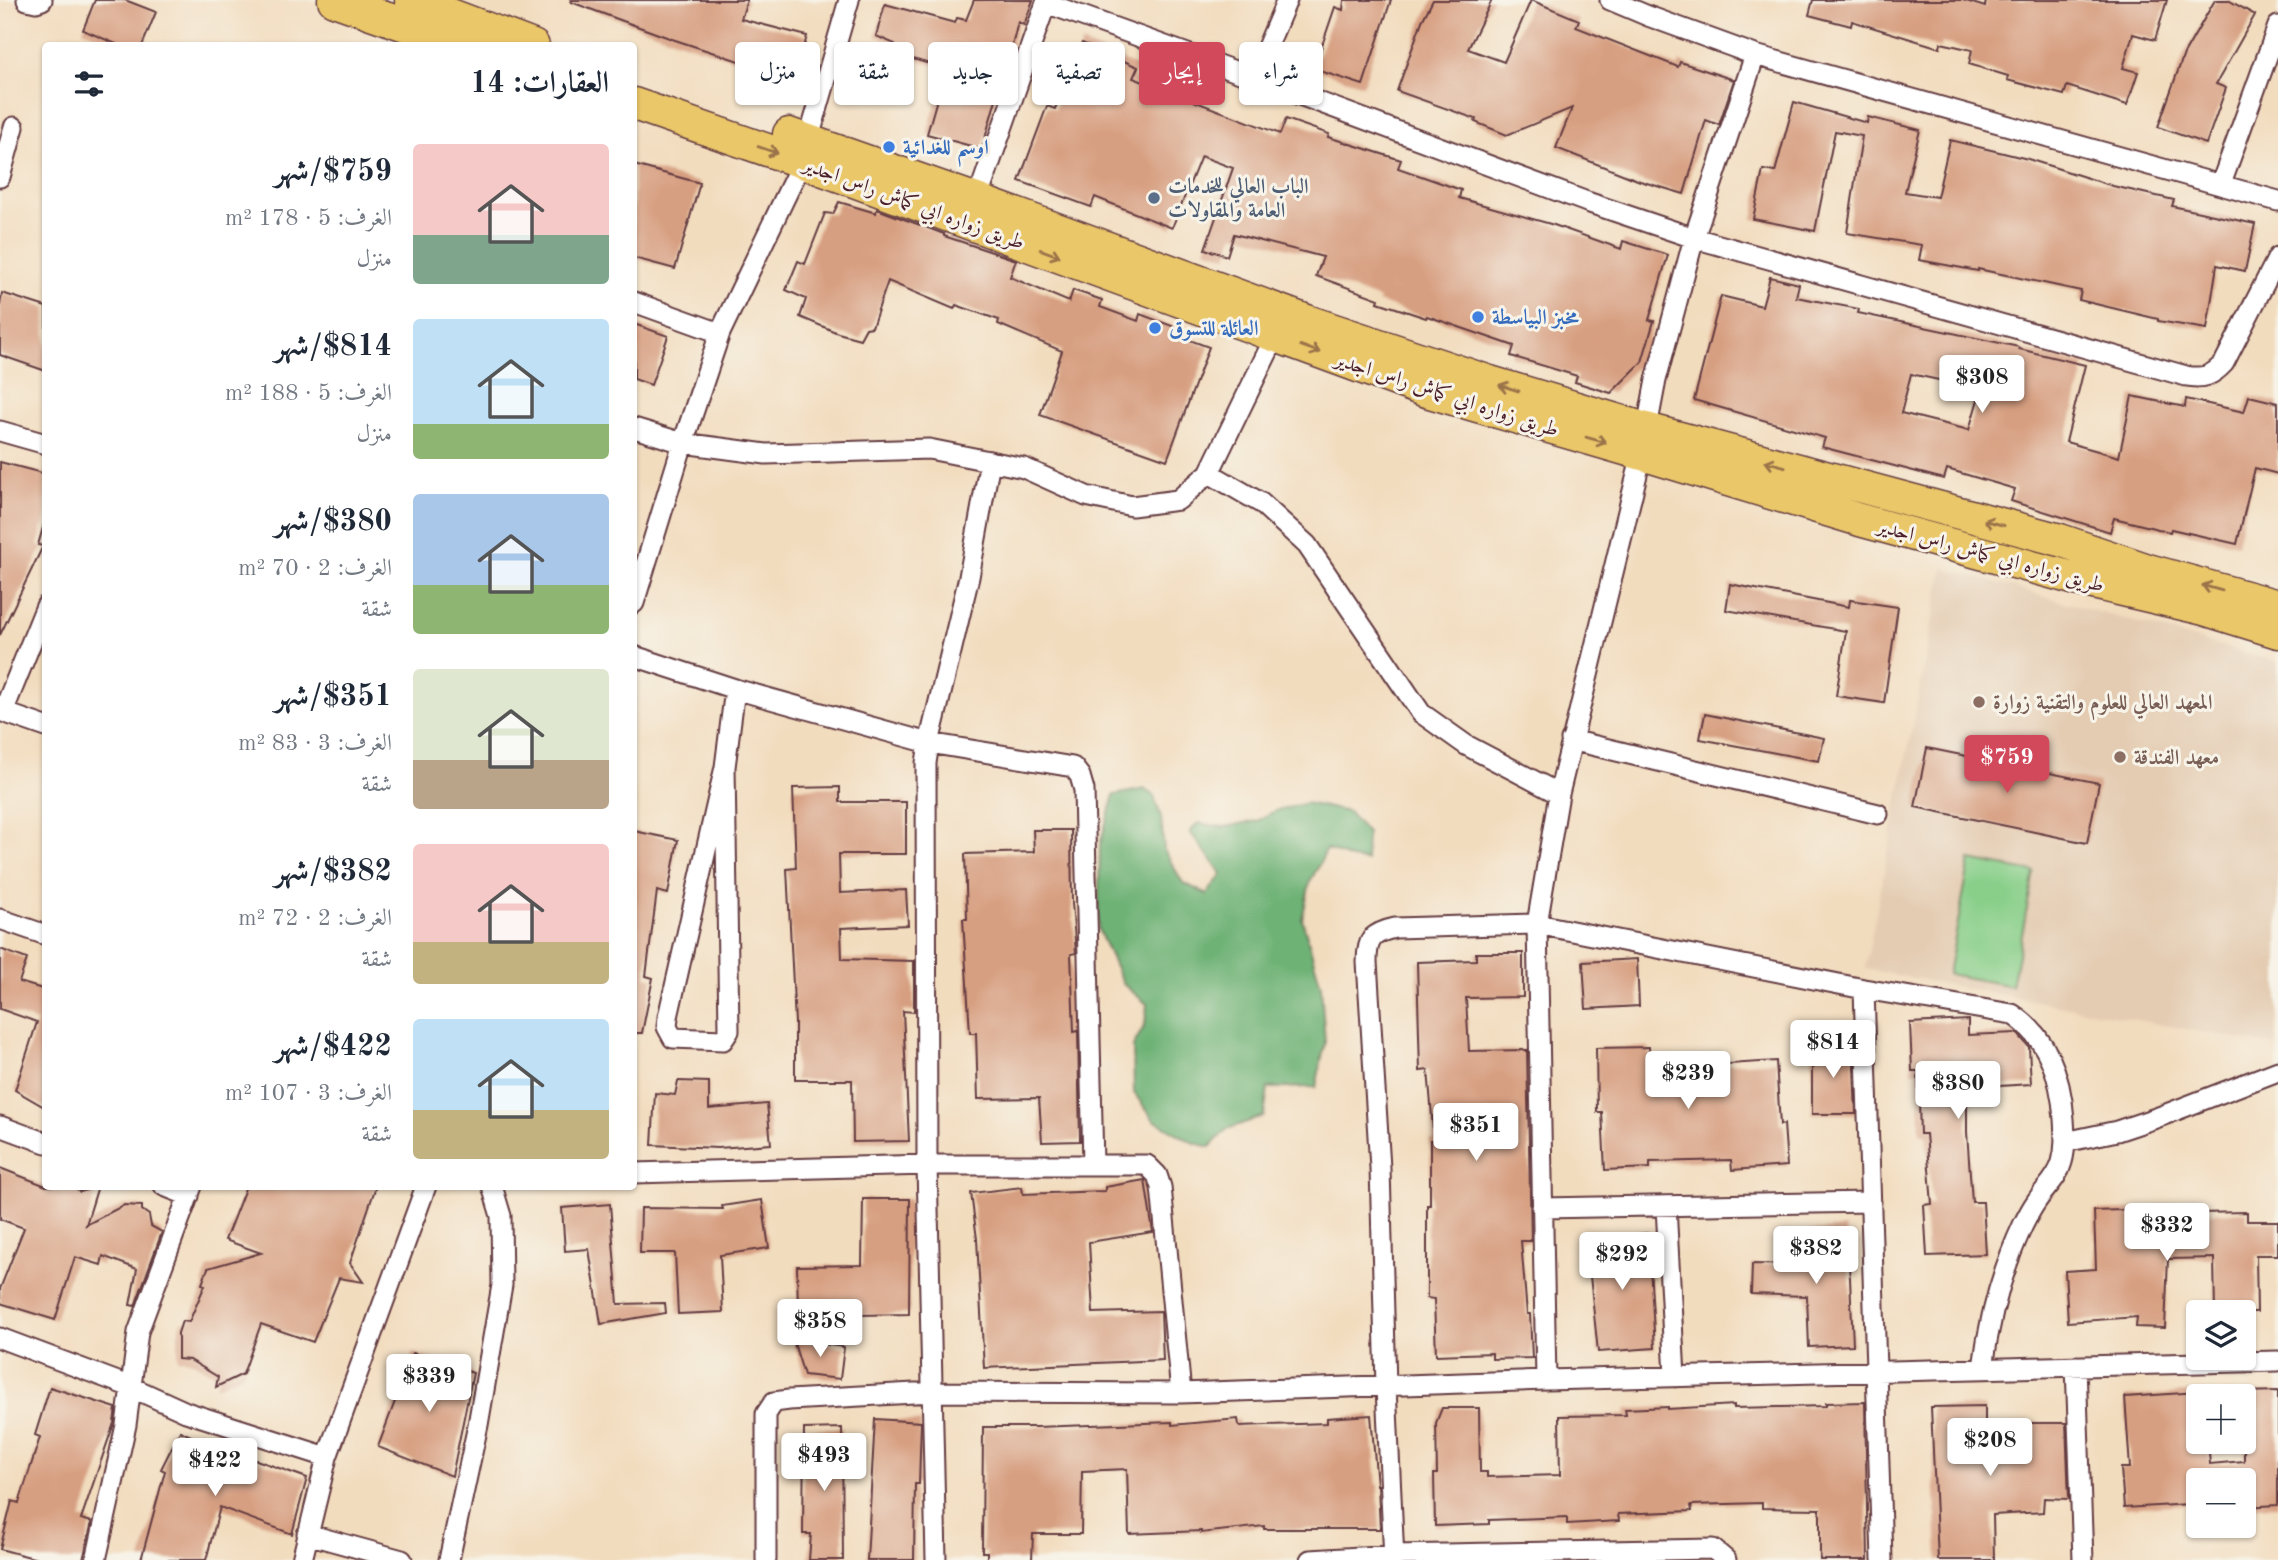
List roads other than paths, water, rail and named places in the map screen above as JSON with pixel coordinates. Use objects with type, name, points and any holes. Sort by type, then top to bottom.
[{"type":"main road","points":[[334,0],[454,42]]},
{"type":"main road","points":[[411,0],[522,42]]},
{"type":"main road","points":[[637,83],[806,151],[977,200],[1644,442],[2060,540],[2148,570],[2278,606]]},
{"type":"main road","name":"طريق زواره ابي كماش راس اجدير","points":[[637,105],[806,151],[1275,337],[1426,391],[1644,442],[1860,520],[2080,580],[2204,609],[2278,632]]},
{"type":"street","points":[[27,0],[42,0]]},
{"type":"street","points":[[637,593],[720,333],[806,151],[849,0]]},
{"type":"street","points":[[1269,42],[1287,0]]},
{"type":"street","points":[[1610,0],[1755,55],[2278,201]]},
{"type":"street","points":[[977,200],[1047,2],[1239,72]]},
{"type":"street","points":[[2221,184],[2278,26]]},
{"type":"street","points":[[1546,1380],[1537,924],[1559,794],[1644,442],[1656,380],[1694,237],[1755,55]]},
{"type":"street","points":[[1323,104],[1574,198],[1694,237],[2196,378],[2211,375],[2229,355],[2278,257]]},
{"type":"street","points":[[0,177],[14,127]]},
{"type":"street","points":[[637,303],[720,333]]},
{"type":"street","points":[[637,429],[683,443],[766,454],[929,449],[1024,468],[1086,496],[1132,506],[1178,500],[1209,473],[1275,337]]},
{"type":"street","points":[[0,430],[42,443]]},
{"type":"street","points":[[936,1560],[926,1165],[926,763],[970,577],[990,461]]},
{"type":"street","points":[[1209,473],[1261,503],[1307,545],[1420,713],[1466,745],[1559,794]]},
{"type":"street","points":[[42,615],[1,711],[42,726]]},
{"type":"street","points":[[637,657],[735,689],[929,743],[1073,768],[1080,776],[1084,790],[1093,1164]]},
{"type":"street","points":[[725,767],[729,1031],[723,1040],[673,1038],[667,1027],[668,1017],[725,767],[735,689]]},
{"type":"street","points":[[1571,740],[1878,814]]},
{"type":"street","points":[[0,919],[42,934]]},
{"type":"street","points":[[1394,1557],[1380,1168],[1367,945],[1374,936],[1383,931],[1395,928],[1537,924],[1864,989],[2012,1014],[2024,1022],[2052,1059],[2063,1101],[2065,1142],[2062,1164],[2023,1226],[2002,1278],[1987,1330],[1983,1368]]},
{"type":"street","points":[[1864,989],[1882,1560]]},
{"type":"street","points":[[2065,1142],[2117,1131],[2278,1071]]},
{"type":"street","points":[[0,1126],[42,1142]]},
{"type":"street","points":[[637,1173],[926,1165],[1147,1165],[1157,1175],[1161,1187],[1181,1393]]},
{"type":"street","points":[[302,1560],[327,1457],[425,1190]]},
{"type":"street","points":[[449,1560],[478,1425],[502,1284],[501,1216],[493,1190]]},
{"type":"street","points":[[96,1560],[123,1438],[138,1332],[190,1191]]},
{"type":"street","points":[[1542,1208],[1871,1202]]},
{"type":"street","points":[[1666,1206],[1675,1377]]},
{"type":"street","points":[[0,1338],[131,1387],[186,1412],[327,1457]]},
{"type":"street","points":[[766,1560],[766,1413],[774,1402],[932,1392],[1181,1393],[1546,1380],[2278,1361]]},
{"type":"street","points":[[2076,1366],[2083,1560]]},
{"type":"street","points":[[307,1534],[402,1560]]},
{"type":"street","points":[[1310,1560],[1552,1556],[1713,1549],[1726,1560]]},
{"type":"place","name":"اوسم للغدائية","points":[[889,147]]},
{"type":"place","name":"الباب العالي للخدمات العامة والمقاولات","points":[[1154,198]]},
{"type":"place","name":"مخبز البياسطة","points":[[1478,317]]},
{"type":"place","name":"العائلة للتسوق","points":[[1155,328]]},
{"type":"place","name":"المعهد العالي للعلوم والتقنية زوارة","points":[[1979,702]]},
{"type":"place","name":"معهد الفندقة","points":[[2120,757]]}]
